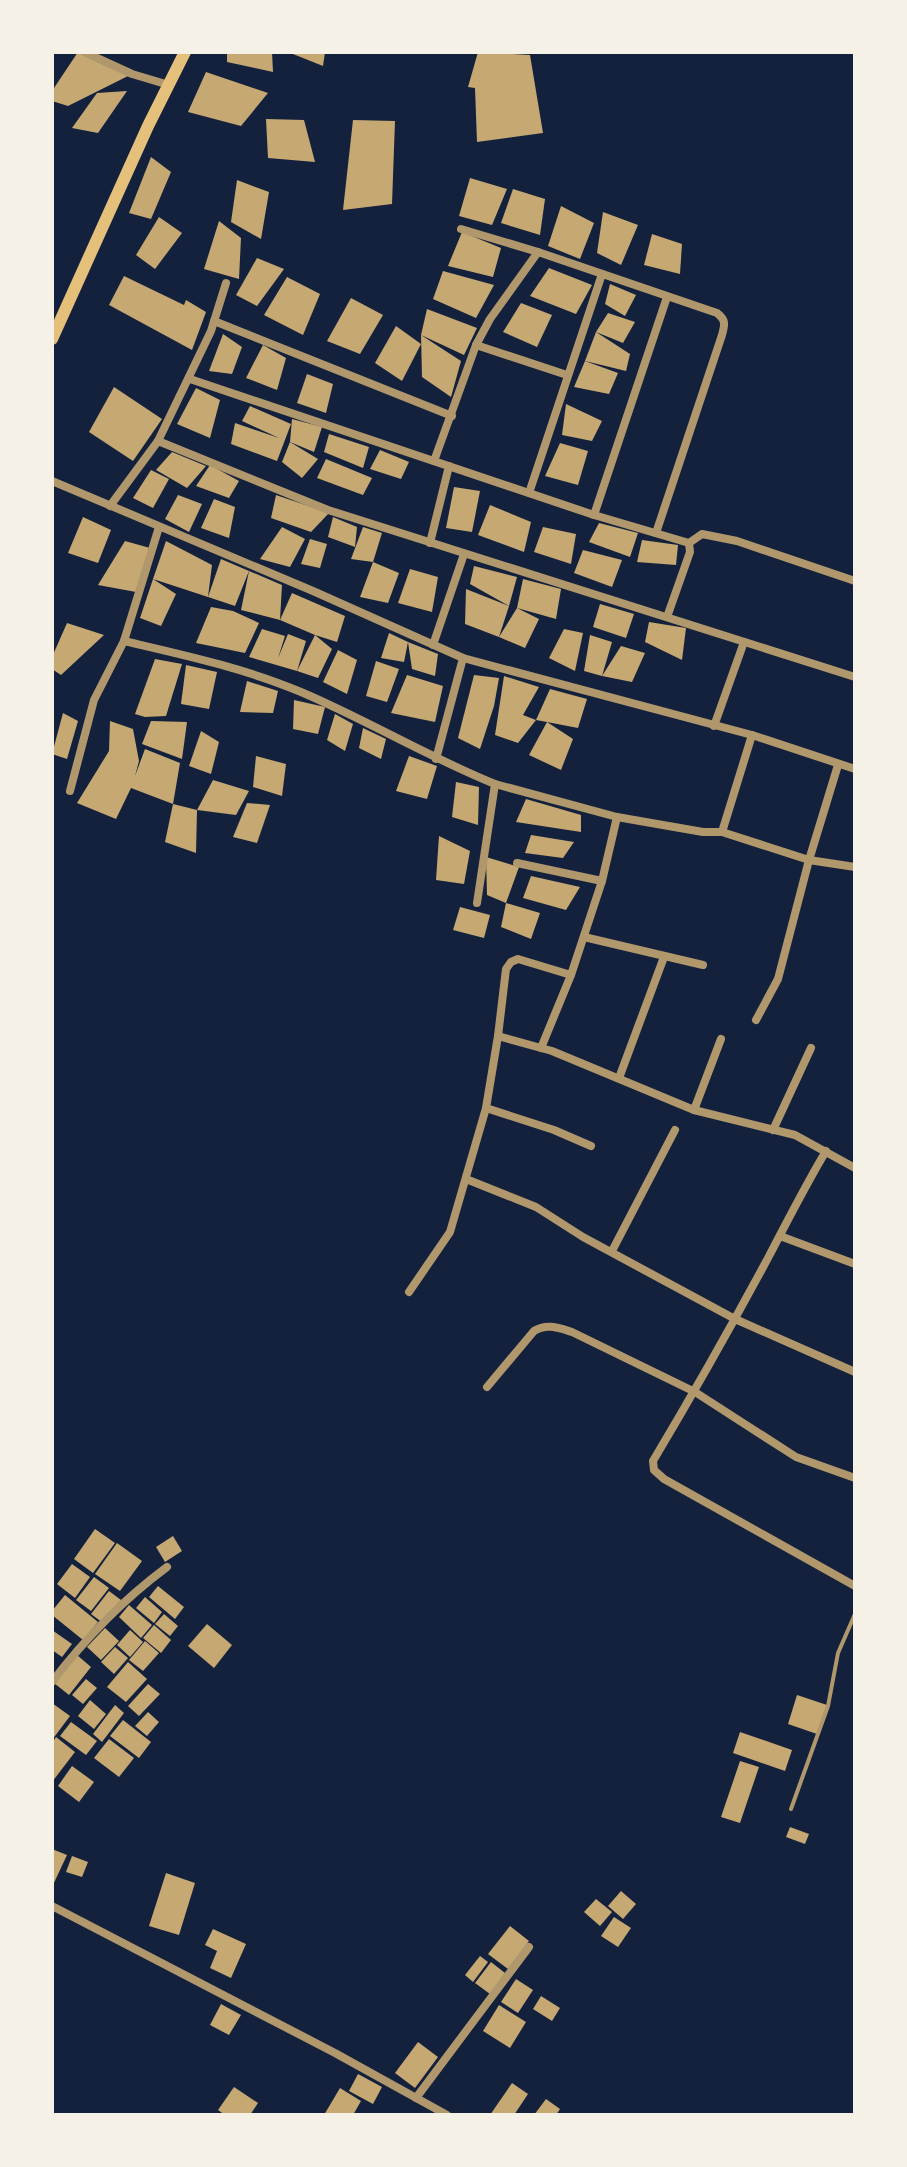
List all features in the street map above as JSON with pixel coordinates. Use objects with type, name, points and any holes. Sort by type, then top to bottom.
[{"type":"main road","points":[[52,339],[148,126],[185,52]]},
{"type":"street","points":[[84,52],[132,74],[169,85]]},
{"type":"street","points":[[461,229],[538,252],[724,318],[722,335],[656,533]]},
{"type":"street","points":[[434,461],[476,345],[490,319],[538,252]]},
{"type":"street","points":[[529,493],[602,274]]},
{"type":"street","points":[[110,506],[158,441],[190,379],[226,283]]},
{"type":"street","points":[[594,515],[667,297]]},
{"type":"street","points":[[214,321],[452,416]]},
{"type":"street","points":[[476,345],[567,375]]},
{"type":"street","points":[[190,379],[594,515],[689,543]]},
{"type":"street","points":[[158,441],[328,510],[855,677]]},
{"type":"street","points":[[430,543],[449,466]]},
{"type":"street","points":[[52,481],[463,658],[752,735],[855,769]]},
{"type":"street","points":[[70,791],[94,700],[124,641],[159,527]]},
{"type":"street","points":[[689,543],[702,534],[723,537],[855,581]]},
{"type":"street","points":[[667,617],[690,552],[689,543]]},
{"type":"street","points":[[433,645],[464,554]]},
{"type":"street","points":[[124,641],[232,667],[298,691],[355,716],[436,759],[495,784],[617,817],[703,832],[722,832],[809,860],[855,867]]},
{"type":"street","points":[[714,726],[744,642]]},
{"type":"street","points":[[436,759],[463,658]]},
{"type":"street","points":[[722,832],[752,735]]},
{"type":"street","points":[[756,1020],[778,979],[838,765]]},
{"type":"street","points":[[477,903],[495,784]]},
{"type":"street","points":[[541,1048],[584,937],[602,881],[617,817]]},
{"type":"street","points":[[517,863],[602,881]]},
{"type":"street","points":[[584,937],[703,965]]},
{"type":"street","points":[[619,1078],[664,957]]},
{"type":"street","points":[[409,1292],[450,1232],[466,1179],[486,1108],[506,969],[518,959],[571,975]]},
{"type":"street","points":[[498,1036],[541,1048],[694,1110],[795,1135],[855,1168]]},
{"type":"street","points":[[694,1110],[721,1039]]},
{"type":"street","points":[[773,1130],[811,1048]]},
{"type":"street","points":[[486,1108],[554,1130],[591,1146]]},
{"type":"street","points":[[612,1251],[675,1130]]},
{"type":"street","points":[[826,1151],[796,1201],[695,1392],[653,1461],[654,1470],[664,1479],[855,1586]]},
{"type":"street","points":[[466,1179],[536,1207],[583,1237],[735,1319],[855,1372]]},
{"type":"street","points":[[780,1236],[855,1264]]},
{"type":"street","points":[[487,1387],[534,1331],[549,1326],[572,1332],[695,1392],[796,1457],[855,1478]]},
{"type":"street","points":[[52,1682],[71,1658],[145,1583],[167,1567]]},
{"type":"street","points":[[52,1906],[335,2053],[447,2115]]},
{"type":"street","points":[[416,2098],[529,1947]]},
{"type":"lane","points":[[791,1809],[828,1706],[838,1653],[855,1614]]},
{"type":"building","points":[[78,52],[128,76],[68,106],[52,101],[52,91]]},
{"type":"building","points":[[227,52],[272,52],[273,72],[227,62]]},
{"type":"building","points":[[288,52],[325,52],[323,66]]},
{"type":"building","points":[[478,52],[530,55],[543,133],[477,142],[475,88],[468,87]]},
{"type":"building","points":[[206,72],[268,93],[241,126],[188,112]]},
{"type":"building","points":[[127,91],[98,133],[72,128],[97,93]]},
{"type":"building","points":[[266,119],[304,120],[315,162],[268,158]]},
{"type":"building","points":[[353,120],[395,121],[392,204],[343,210]]},
{"type":"building","points":[[151,157],[171,172],[151,219],[129,213]]},
{"type":"building","points":[[470,178],[507,189],[492,225],[459,216]]},
{"type":"building","points":[[237,180],[269,192],[261,239],[231,222]]},
{"type":"building","points":[[513,189],[545,199],[540,235],[501,223]]},
{"type":"building","points":[[561,206],[594,223],[580,259],[548,246]]},
{"type":"building","points":[[603,212],[638,225],[621,265],[597,253]]},
{"type":"building","points":[[159,217],[182,233],[155,269],[136,255]]},
{"type":"building","points":[[219,221],[241,238],[239,279],[204,269]]},
{"type":"building","points":[[462,232],[501,248],[493,277],[448,266]]},
{"type":"building","points":[[652,234],[682,244],[680,274],[644,265]]},
{"type":"building","points":[[257,258],[284,269],[257,306],[236,295]]},
{"type":"building","points":[[549,268],[592,285],[576,314],[530,296]]},
{"type":"building","points":[[443,271],[494,285],[476,318],[433,299]]},
{"type":"building","points":[[124,276],[184,305],[186,300],[206,312],[192,350],[109,305]]},
{"type":"building","points":[[287,277],[320,294],[303,335],[264,315]]},
{"type":"building","points":[[610,284],[636,295],[625,316],[605,304]]},
{"type":"building","points":[[351,298],[383,315],[360,354],[327,341]]},
{"type":"building","points":[[521,303],[552,315],[537,347],[503,332]]},
{"type":"building","points":[[427,309],[477,328],[464,355],[421,335]]},
{"type":"building","points":[[608,313],[635,322],[623,343],[596,332]]},
{"type":"building","points":[[396,326],[421,344],[402,381],[375,363]]},
{"type":"building","points":[[596,332],[630,354],[626,371],[585,361]]},
{"type":"building","points":[[223,334],[242,347],[232,374],[209,371]]},
{"type":"building","points":[[421,335],[461,361],[451,397],[422,377]]},
{"type":"building","points":[[263,345],[286,358],[277,390],[246,378]]},
{"type":"building","points":[[585,361],[618,373],[609,394],[574,387]]},
{"type":"building","points":[[307,374],[333,384],[326,413],[297,403]]},
{"type":"building","points":[[114,387],[162,419],[133,461],[89,432]]},
{"type":"building","points":[[196,388],[220,400],[210,438],[177,424]]},
{"type":"building","points":[[566,404],[602,421],[592,441],[562,435]]},
{"type":"building","points":[[250,406],[291,424],[277,461],[231,444],[235,423],[279,438],[242,421]]},
{"type":"building","points":[[292,419],[322,427],[314,452],[290,442]]},
{"type":"building","points":[[329,434],[369,447],[363,468],[324,452]]},
{"type":"building","points":[[290,442],[318,459],[302,478],[282,462]]},
{"type":"building","points":[[560,443],[588,451],[578,485],[545,476]]},
{"type":"building","points":[[380,450],[409,462],[401,479],[370,469]]},
{"type":"building","points":[[172,452],[206,466],[187,488],[156,470]]},
{"type":"building","points":[[326,459],[372,478],[363,495],[317,478]]},
{"type":"building","points":[[210,465],[239,481],[229,498],[196,486]]},
{"type":"building","points":[[151,470],[169,479],[153,508],[133,498]]},
{"type":"building","points":[[454,487],[480,491],[472,532],[446,528]]},
{"type":"building","points":[[178,495],[202,504],[189,532],[165,519]]},
{"type":"building","points":[[276,495],[329,513],[311,532],[271,518]]},
{"type":"building","points":[[214,499],[235,507],[229,538],[201,528]]},
{"type":"building","points":[[490,505],[531,522],[524,552],[478,535]]},
{"type":"building","points":[[83,517],[111,530],[98,563],[68,553]]},
{"type":"building","points":[[333,517],[357,527],[355,547],[328,537]]},
{"type":"building","points":[[599,523],[638,533],[630,557],[589,542]]},
{"type":"building","points":[[282,527],[305,539],[290,567],[260,559]]},
{"type":"building","points":[[363,527],[382,533],[373,562],[351,559]]},
{"type":"building","points":[[543,527],[576,534],[571,564],[534,552]]},
{"type":"building","points":[[310,539],[327,544],[320,568],[301,564]]},
{"type":"building","points":[[642,540],[678,545],[676,565],[637,562]]},
{"type":"building","points":[[125,541],[150,548],[136,592],[98,585]]},
{"type":"building","points":[[166,541],[212,565],[208,597],[153,579]]},
{"type":"building","points":[[583,550],[622,560],[612,587],[574,573]]},
{"type":"building","points":[[221,559],[249,571],[235,606],[208,597]]},
{"type":"building","points":[[373,562],[399,573],[388,603],[360,597]]},
{"type":"building","points":[[474,566],[517,577],[509,606],[470,584]]},
{"type":"building","points":[[410,569],[438,577],[432,612],[398,603]]},
{"type":"building","points":[[249,571],[282,585],[280,620],[241,610]]},
{"type":"building","points":[[153,579],[176,594],[161,626],[140,618]]},
{"type":"building","points":[[523,579],[561,589],[556,619],[517,608]]},
{"type":"building","points":[[466,589],[509,606],[499,637],[465,624]]},
{"type":"building","points":[[292,593],[345,616],[337,642],[280,620]]},
{"type":"building","points":[[600,604],[634,614],[626,638],[593,627]]},
{"type":"building","points":[[211,607],[233,611],[259,623],[245,653],[196,643]]},
{"type":"building","points":[[517,608],[539,619],[525,648],[499,637]]},
{"type":"building","points":[[649,622],[686,628],[682,660],[645,642]]},
{"type":"building","points":[[67,623],[104,635],[61,675],[52,669],[52,657]]},
{"type":"building","points":[[262,629],[285,636],[278,658],[288,634],[306,641],[297,671],[249,657]]},
{"type":"building","points":[[564,629],[583,633],[575,671],[549,658]]},
{"type":"building","points":[[389,633],[408,642],[404,662],[381,658]]},
{"type":"building","points":[[315,635],[332,649],[318,678],[297,671]]},
{"type":"building","points":[[590,635],[612,642],[602,676],[584,671]]},
{"type":"building","points":[[408,642],[438,654],[435,676],[412,669]]},
{"type":"building","points":[[621,646],[645,653],[632,682],[602,676]]},
{"type":"building","points":[[338,650],[357,660],[347,694],[323,682]]},
{"type":"building","points":[[155,659],[182,664],[166,716],[145,717],[135,714]]},
{"type":"building","points":[[376,661],[399,669],[387,702],[366,696]]},
{"type":"building","points":[[186,665],[217,672],[209,709],[181,704]]},
{"type":"building","points":[[407,675],[443,686],[435,722],[391,713]]},
{"type":"building","points":[[474,675],[499,678],[494,706],[480,749],[458,738]]},
{"type":"building","points":[[504,676],[539,687],[523,715],[536,720],[518,743],[495,735]]},
{"type":"building","points":[[247,681],[278,691],[273,713],[240,712]]},
{"type":"building","points":[[550,689],[587,699],[578,728],[536,720]]},
{"type":"building","points":[[294,700],[325,707],[318,734],[293,729]]},
{"type":"building","points":[[63,713],[78,721],[67,759],[52,754]]},
{"type":"building","points":[[335,714],[353,724],[345,751],[327,740]]},
{"type":"building","points":[[110,721],[133,729],[139,761],[135,776],[145,749],[180,763],[173,804],[131,788],[116,819],[77,803],[109,751]]},
{"type":"building","points":[[151,721],[187,722],[182,759],[142,744]]},
{"type":"building","points":[[547,722],[573,739],[561,770],[529,755]]},
{"type":"building","points":[[363,728],[386,739],[381,759],[359,748]]},
{"type":"building","points":[[201,731],[219,742],[211,774],[189,766]]},
{"type":"building","points":[[256,756],[286,764],[282,796],[253,787]]},
{"type":"building","points":[[409,756],[437,766],[427,799],[396,791]]},
{"type":"building","points":[[213,780],[249,791],[236,815],[197,810]]},
{"type":"building","points":[[456,782],[479,787],[478,825],[452,817]]},
{"type":"building","points":[[526,799],[581,815],[581,832],[516,822]]},
{"type":"building","points":[[247,803],[270,805],[257,843],[233,837]]},
{"type":"building","points":[[173,804],[197,810],[196,853],[165,842]]},
{"type":"building","points":[[531,835],[574,842],[563,858],[525,853]]},
{"type":"building","points":[[439,836],[470,851],[464,884],[436,880]]},
{"type":"building","points":[[486,857],[519,867],[506,903],[487,895]]},
{"type":"building","points":[[531,876],[580,887],[566,910],[523,898]]},
{"type":"building","points":[[506,903],[540,913],[531,939],[501,927]]},
{"type":"building","points":[[460,907],[490,915],[484,938],[453,930]]},
{"type":"building","points":[[95,1529],[115,1543],[93,1573],[74,1559]]},
{"type":"building","points":[[173,1536],[182,1551],[165,1562],[156,1547]]},
{"type":"building","points":[[117,1543],[142,1561],[120,1591],[95,1574]]},
{"type":"building","points":[[72,1564],[90,1577],[75,1598],[57,1584]]},
{"type":"building","points":[[94,1577],[109,1588],[91,1611],[76,1600]]},
{"type":"building","points":[[158,1586],[184,1607],[175,1619],[149,1597]]},
{"type":"building","points":[[109,1591],[121,1600],[103,1623],[91,1614]]},
{"type":"building","points":[[65,1595],[98,1622],[83,1640],[52,1615]]},
{"type":"building","points":[[145,1597],[162,1612],[154,1623],[136,1608]]},
{"type":"building","points":[[129,1605],[152,1625],[141,1638],[119,1617]]},
{"type":"building","points":[[164,1614],[178,1626],[170,1636],[155,1624]]},
{"type":"building","points":[[207,1624],[232,1645],[214,1668],[188,1646]]},
{"type":"building","points":[[154,1625],[171,1640],[161,1653],[143,1638]]},
{"type":"building","points":[[105,1628],[119,1641],[101,1660],[87,1647]]},
{"type":"building","points":[[52,1630],[72,1644],[62,1657],[52,1650]]},
{"type":"building","points":[[130,1630],[143,1642],[130,1657],[117,1645]]},
{"type":"building","points":[[145,1641],[159,1653],[143,1671],[129,1660]]},
{"type":"building","points":[[115,1647],[128,1658],[114,1674],[101,1662]]},
{"type":"building","points":[[77,1655],[91,1667],[69,1695],[54,1683]]},
{"type":"building","points":[[128,1662],[147,1679],[126,1702],[107,1687]]},
{"type":"building","points":[[86,1679],[97,1688],[83,1704],[72,1695]]},
{"type":"building","points":[[148,1684],[160,1694],[139,1716],[128,1706]]},
{"type":"building","points":[[797,1695],[827,1705],[817,1734],[788,1724]]},
{"type":"building","points":[[90,1700],[106,1714],[94,1729],[78,1716]]},
{"type":"building","points":[[52,1703],[70,1716],[52,1740]]},
{"type":"building","points":[[115,1705],[124,1713],[102,1742],[93,1734]]},
{"type":"building","points":[[148,1712],[159,1722],[147,1736],[135,1726]]},
{"type":"building","points":[[123,1720],[151,1742],[139,1758],[110,1736]]},
{"type":"building","points":[[71,1722],[97,1741],[86,1755],[60,1736]]},
{"type":"building","points":[[740,1732],[792,1750],[785,1771],[733,1753]]},
{"type":"building","points":[[56,1737],[75,1752],[52,1782],[52,1743]]},
{"type":"building","points":[[109,1739],[134,1758],[119,1777],[94,1758]]},
{"type":"building","points":[[740,1761],[759,1767],[740,1823],[721,1817]]},
{"type":"building","points":[[72,1766],[94,1782],[79,1802],[58,1786]]},
{"type":"building","points":[[790,1827],[809,1834],[805,1844],[786,1837]]},
{"type":"building","points":[[52,1849],[67,1855],[52,1887]]},
{"type":"building","points":[[72,1856],[88,1862],[82,1877],[66,1872]]},
{"type":"building","points":[[166,1873],[195,1883],[179,1935],[149,1926]]},
{"type":"building","points":[[621,1891],[636,1904],[623,1919],[608,1906]]},
{"type":"building","points":[[596,1899],[612,1912],[600,1926],[584,1912]]},
{"type":"building","points":[[614,1917],[631,1928],[618,1947],[601,1936]]},
{"type":"building","points":[[510,1926],[529,1941],[508,1969],[488,1954]]},
{"type":"building","points":[[213,1929],[246,1944],[231,1978],[210,1968],[217,1951],[205,1945]]},
{"type":"building","points":[[480,1956],[488,1962],[473,1982],[465,1975]]},
{"type":"building","points":[[491,1962],[505,1973],[490,1994],[475,1983]]},
{"type":"building","points":[[516,1979],[533,1990],[518,2013],[501,2002]]},
{"type":"building","points":[[541,1996],[560,2008],[552,2021],[533,2009]]},
{"type":"building","points":[[221,2004],[241,2015],[229,2035],[210,2025]]},
{"type":"building","points":[[499,2005],[526,2022],[510,2048],[483,2031]]},
{"type":"building","points":[[418,2042],[438,2057],[415,2088],[395,2073]]},
{"type":"building","points":[[358,2074],[382,2087],[373,2104],[349,2091]]},
{"type":"building","points":[[512,2083],[528,2094],[514,2115],[490,2115]]},
{"type":"building","points":[[234,2087],[258,2103],[250,2115],[225,2115],[218,2110]]},
{"type":"building","points":[[340,2088],[361,2101],[353,2115],[324,2115]]},
{"type":"building","points":[[546,2099],[560,2109],[556,2115],[534,2115]]}]
